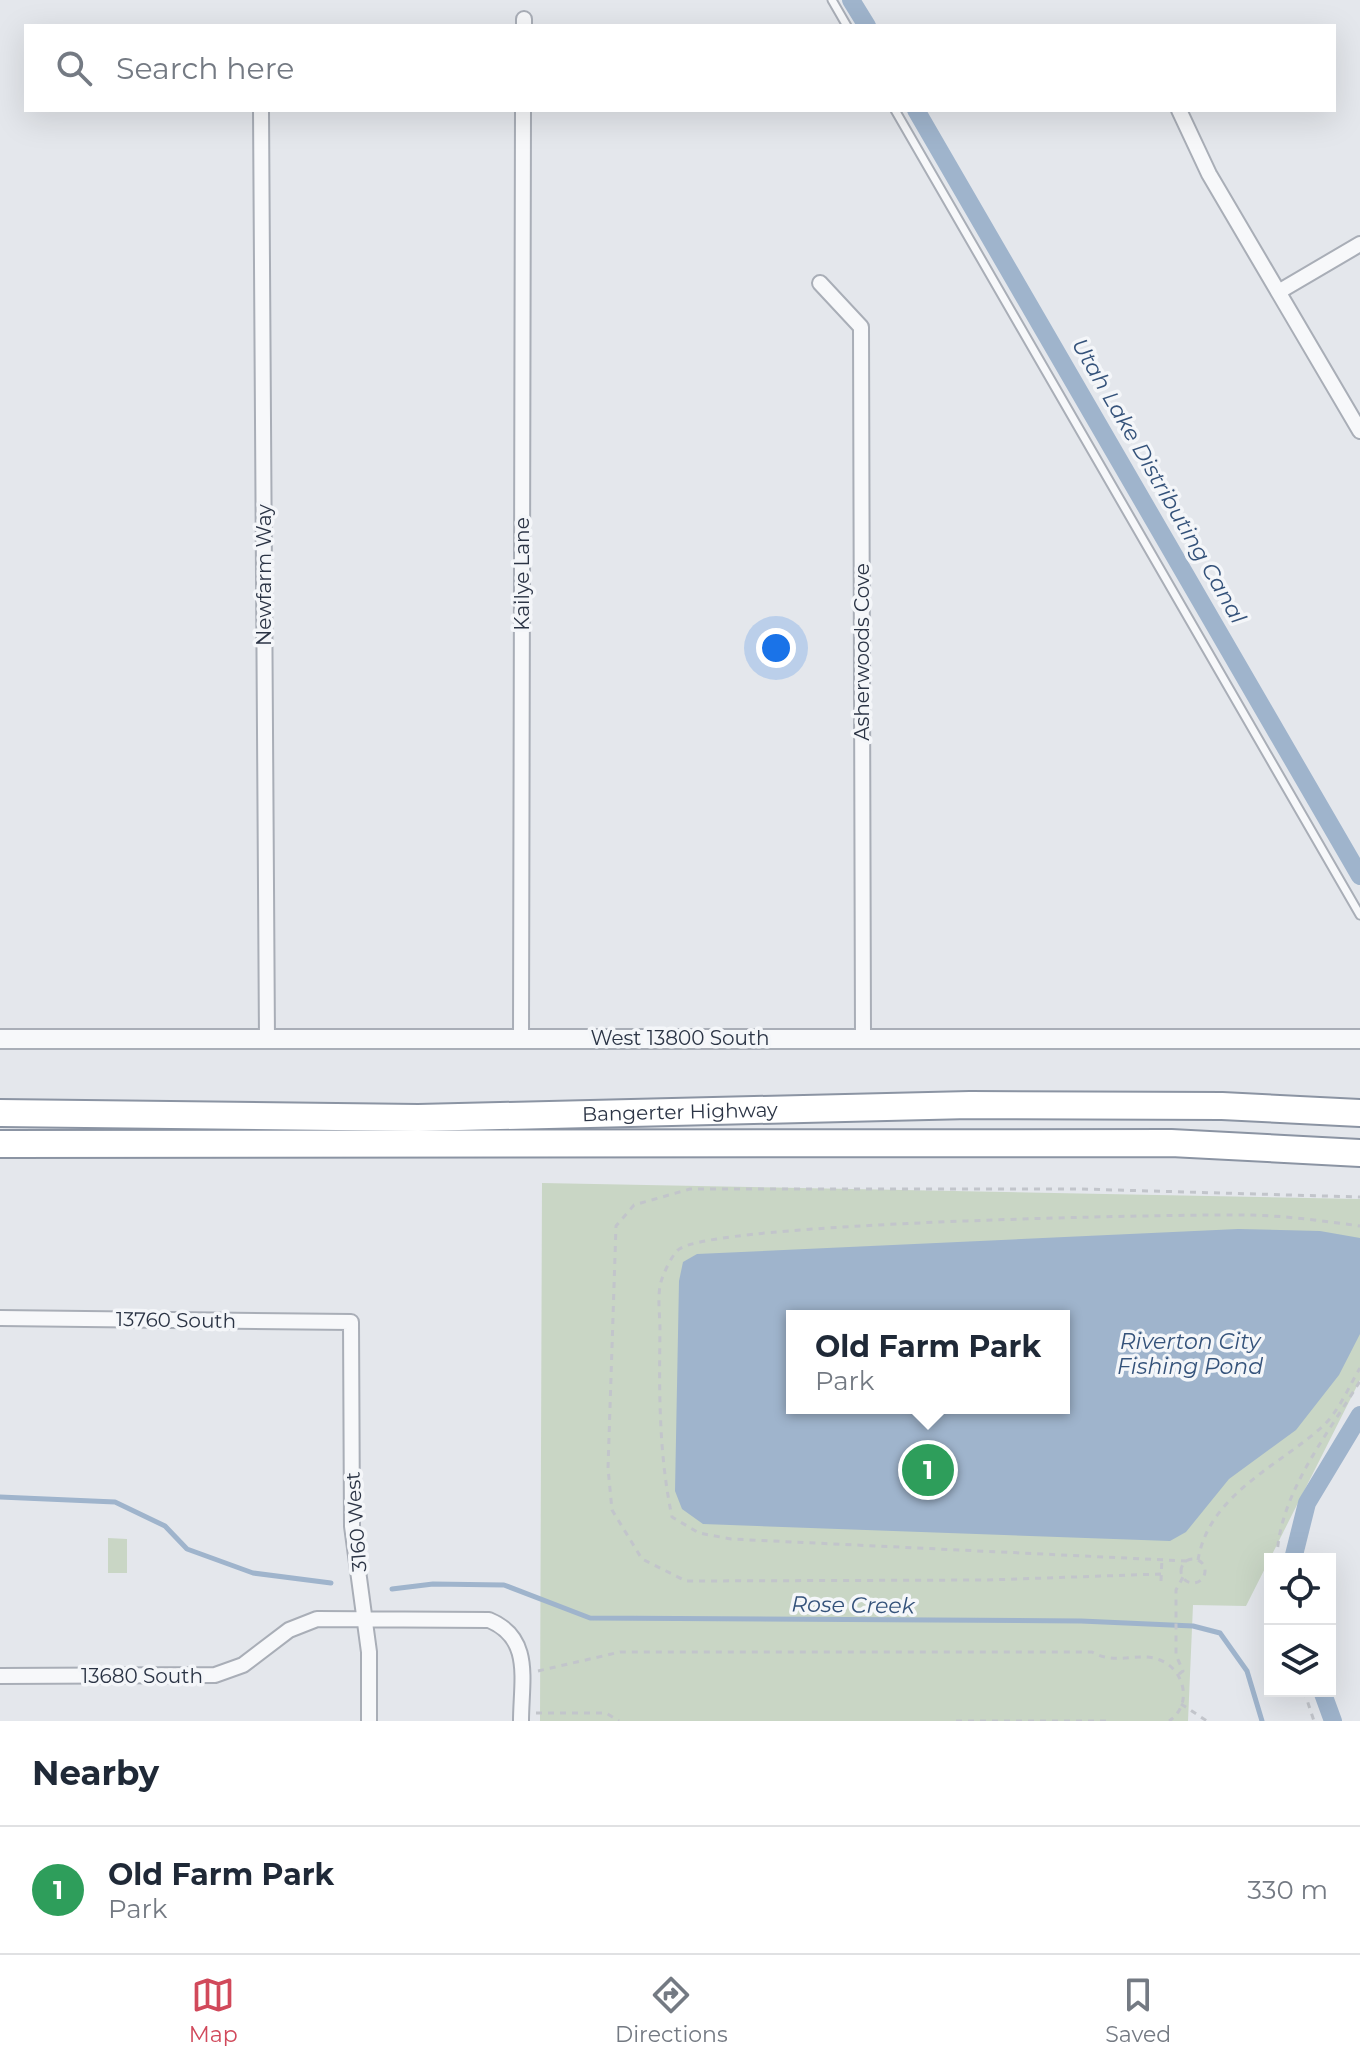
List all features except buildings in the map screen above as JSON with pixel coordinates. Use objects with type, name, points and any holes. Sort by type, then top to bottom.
[{"type":"highway","name":"Bangerter Highway","points":[[0,1113],[403,1118],[1001,1105],[1222,1106],[1360,1113]]},
{"type":"highway","name":"Bangerter Highway","points":[[0,1144],[1171,1143],[1360,1153]]},
{"type":"street","name":"Newfarm Way","points":[[261,112],[267,1040]]},
{"type":"street","name":"Kailye Lane","points":[[521,1038],[523,112]]},
{"type":"street","points":[[1179,112],[1181,121],[1209,174],[1360,431]]},
{"type":"street","points":[[1280,291],[1360,244]]},
{"type":"street","name":"Asherwoods Cove","points":[[820,283],[861,327],[863,1037]]},
{"type":"street","name":"West 13800 South","points":[[0,1039],[1360,1039]]},
{"type":"street","name":"13760 South","points":[[0,1318],[351,1322]]},
{"type":"street","name":"3160 West","points":[[351,1322],[352,1526],[369,1652],[369,1721]]},
{"type":"street","name":"13680 South","points":[[0,1676],[215,1675],[243,1665],[289,1630],[317,1619],[489,1620],[507,1627],[521,1648],[521,1721]]},
{"type":"lane","points":[[832,0],[846,24]]},
{"type":"lane","points":[[896,112],[1360,915]]},
{"type":"path","points":[[1161,1574],[987,1580],[686,1581],[642,1559],[612,1510],[608,1468],[616,1226],[634,1205],[690,1189],[1081,1189],[1360,1197]]},
{"type":"path","points":[[1198,1560],[731,1539],[699,1533],[672,1517],[666,1486],[659,1406],[661,1281],[678,1250],[702,1239],[990,1221],[1254,1215],[1360,1226]]},
{"type":"path","points":[[1183,1577],[1193,1583],[1200,1580],[1205,1569],[1198,1560],[1200,1543],[1211,1524],[1263,1470],[1322,1427],[1360,1368]]},
{"type":"path","points":[[1277,1553],[1277,1542],[1297,1486],[1360,1381]]},
{"type":"path","points":[[1161,1581],[1162,1557]]},
{"type":"path","points":[[1179,1674],[1183,1671],[1176,1655],[1177,1594],[1183,1577],[1181,1570],[1187,1561]]},
{"type":"path","points":[[535,1671],[620,1652],[1092,1652],[1103,1659],[1151,1657],[1164,1661],[1179,1674],[1185,1694],[1177,1716],[1169,1721]]},
{"type":"path","points":[[1306,1697],[1314,1721]]},
{"type":"path","points":[[1181,1704],[1207,1721]]},
{"type":"path","points":[[536,1713],[606,1713],[619,1721]]},
{"type":"path","points":[[956,1721],[1108,1721]]},
{"type":"green space","points":[[542,1183],[1360,1199],[1360,1380],[1273,1553],[1264,1553],[1264,1570],[1246,1606],[1193,1605],[1188,1721],[540,1721]]},
{"type":"green space","points":[[108,1538],[127,1539],[127,1573],[108,1573]]},
{"type":"water","name":"Riverton City Fishing Pond","points":[[1238,1229],[1320,1231],[1360,1238],[1360,1334],[1339,1375],[1296,1430],[1229,1479],[1186,1532],[1170,1541],[703,1524],[682,1509],[675,1491],[679,1281],[683,1262],[697,1254]]},
{"type":"waterway","name":"Utah Lake Distributing Canal","points":[[851,0],[866,24]]},
{"type":"waterway","name":"Utah Lake Distributing Canal","points":[[917,112],[1360,876]]},
{"type":"waterway","name":"Utah Lake Distributing Canal","points":[[1294,1553],[1307,1503],[1360,1415]]},
{"type":"waterway","name":"Rose Creek","points":[[0,1497],[115,1502],[165,1526],[187,1549],[253,1573],[331,1583]]},
{"type":"waterway","name":"Rose Creek","points":[[392,1589],[433,1584],[504,1585],[590,1618],[1081,1621],[1193,1626],[1220,1633],[1247,1671],[1262,1721]]},
{"type":"waterway","name":"Utah Lake Distributing Canal","points":[[1324,1697],[1333,1721]]},
{"type":"place","name":"Old Farm Park","points":[[928,1470]]}]
